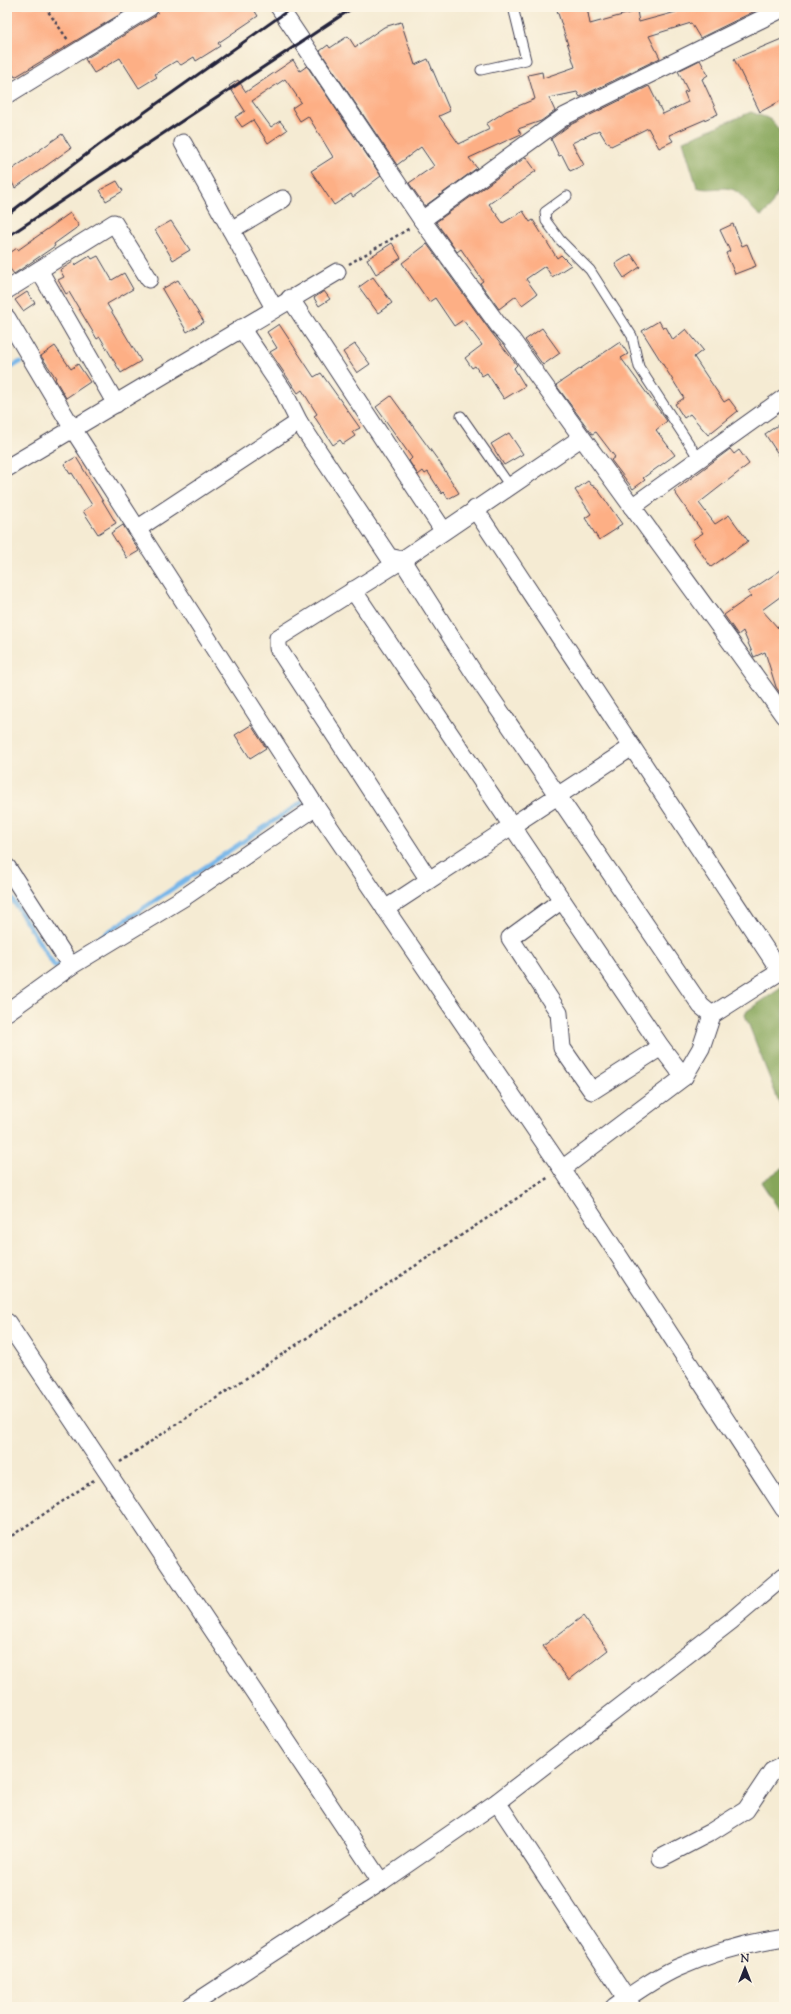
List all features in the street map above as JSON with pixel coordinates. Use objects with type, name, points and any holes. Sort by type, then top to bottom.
[{"type":"street","points":[[7,94],[150,7]]},
{"type":"street","points":[[279,7],[422,220],[499,326],[512,340],[581,438],[675,563],[784,716]]},
{"type":"street","points":[[422,220],[565,116],[762,12],[784,8]]},
{"type":"street","points":[[183,143],[274,308]]},
{"type":"street","points":[[231,230],[283,199]]},
{"type":"street","points":[[7,290],[114,223],[149,279]]},
{"type":"street","points":[[39,270],[116,404]]},
{"type":"street","points":[[7,468],[73,430],[290,298],[337,272]]},
{"type":"street","points":[[290,298],[443,530]]},
{"type":"street","points":[[7,318],[73,430],[316,807],[562,1169],[784,1509]]},
{"type":"street","points":[[241,328],[282,390],[299,422],[389,557],[402,560],[472,670],[559,795],[701,1006],[712,1015]]},
{"type":"street","points":[[632,507],[784,398]]},
{"type":"street","points":[[137,529],[299,422]]},
{"type":"street","points":[[429,880],[278,648],[278,638],[402,560],[443,530],[581,438]]},
{"type":"street","points":[[475,509],[632,747],[782,970],[712,1015],[701,1048],[684,1077],[562,1169]]},
{"type":"street","points":[[353,590],[661,1047],[684,1077]]},
{"type":"street","points":[[385,909],[632,747]]},
{"type":"street","points":[[7,1012],[71,966],[183,898],[316,807]]},
{"type":"street","points":[[7,867],[71,966]]},
{"type":"street","points":[[562,900],[510,938],[559,1013],[562,1048],[592,1091],[661,1047]]},
{"type":"street","points":[[7,1322],[108,1470],[381,1882]]},
{"type":"street","points":[[189,2007],[381,1882],[497,1802],[731,1621],[784,1576]]},
{"type":"street","points":[[661,1858],[711,1832],[746,1810],[772,1771],[784,1765]]},
{"type":"street","points":[[497,1802],[624,2004],[676,1968],[715,1953],[756,1942],[784,1937]]},
{"type":"lane","points":[[481,70],[526,60],[513,7]]},
{"type":"lane","points":[[567,196],[545,212],[546,221],[560,240],[590,270],[632,336],[639,368],[699,459]]},
{"type":"lane","points":[[461,416],[510,486]]},
{"type":"path","points":[[45,7],[76,52]]},
{"type":"path","points":[[337,272],[422,220]]},
{"type":"path","points":[[7,1539],[108,1470],[562,1169]]},
{"type":"green space","points":[[751,112],[766,117],[773,122],[783,138],[785,148],[785,159],[781,182],[772,203],[767,211],[761,216],[734,190],[725,188],[706,189],[697,187],[683,141]]},
{"type":"green space","points":[[784,986],[784,1115],[745,1015],[747,1011]]},
{"type":"green space","points":[[784,1167],[784,1217],[761,1182]]},
{"type":"building","points":[[7,7],[121,7],[124,12],[15,77],[7,66]]},
{"type":"building","points":[[160,7],[252,7],[258,16],[218,43],[220,46],[196,61],[194,57],[181,65],[176,61],[155,74],[157,77],[139,88],[120,58],[94,73],[85,59],[155,16]]},
{"type":"building","points":[[556,7],[587,7],[590,24],[637,11],[639,22],[676,12],[674,7],[763,7],[700,38],[691,23],[649,36],[660,58],[580,97],[577,92],[549,98],[555,111],[541,121],[518,129],[521,134],[469,158],[477,168],[425,206],[409,183],[434,166],[421,147],[397,165],[320,51],[328,45],[330,48],[348,36],[355,47],[384,27],[401,22],[415,65],[428,59],[450,111],[439,116],[459,144],[490,129],[486,124],[506,111],[535,99],[528,75],[542,72],[543,78],[575,67]]},
{"type":"building","points":[[784,38],[784,99],[760,112],[734,59]]},
{"type":"building","points":[[293,60],[300,71],[307,66],[381,176],[353,197],[351,194],[334,205],[311,171],[333,157],[308,116],[300,121],[292,108],[301,102],[285,79],[252,101],[271,127],[280,121],[287,130],[268,143],[253,120],[242,127],[235,117],[245,111],[229,86],[238,80],[246,92]]},
{"type":"building","points":[[700,60],[708,75],[702,79],[718,114],[669,135],[673,141],[659,148],[648,128],[611,146],[609,142],[607,143],[599,130],[572,143],[584,165],[570,171],[562,155],[559,156],[551,139],[570,125],[649,86],[663,114],[688,102],[684,92],[688,91],[678,71]]},
{"type":"building","points":[[62,134],[71,148],[15,188],[7,173]]},
{"type":"building","points":[[526,157],[536,171],[489,204],[503,223],[523,211],[530,222],[533,220],[557,258],[561,255],[571,265],[552,277],[545,266],[526,279],[537,294],[522,305],[516,296],[499,309],[480,283],[483,281],[461,249],[457,252],[436,222]]},
{"type":"building","points":[[117,181],[123,191],[106,201],[100,190]]},
{"type":"building","points":[[70,213],[79,226],[54,244],[55,246],[14,274],[7,265],[7,255],[17,248],[18,250]]},
{"type":"building","points":[[171,221],[190,250],[173,260],[155,230]]},
{"type":"building","points":[[733,224],[742,246],[747,244],[756,266],[735,274],[726,253],[730,251],[720,230]]},
{"type":"building","points":[[392,243],[401,258],[376,274],[367,259]]},
{"type":"building","points":[[427,244],[517,365],[514,368],[525,386],[504,399],[487,373],[482,376],[475,366],[472,368],[465,358],[482,345],[463,320],[454,326],[435,298],[429,302],[402,263]]},
{"type":"building","points":[[631,254],[640,267],[624,278],[615,264]]},
{"type":"building","points":[[90,256],[92,259],[98,256],[112,280],[124,273],[133,289],[107,304],[141,361],[121,373],[100,337],[97,339],[69,292],[66,294],[58,280],[64,277],[60,270],[73,262],[75,265]]},
{"type":"building","points":[[373,277],[392,303],[378,313],[359,287]]},
{"type":"building","points":[[178,280],[204,322],[187,332],[162,289]]},
{"type":"building","points":[[324,291],[330,299],[319,306],[314,298]]},
{"type":"building","points":[[27,292],[35,303],[23,311],[15,300]]},
{"type":"building","points":[[659,321],[663,328],[666,327],[673,340],[686,329],[703,350],[694,357],[724,402],[729,399],[738,411],[708,435],[690,414],[684,418],[675,404],[684,398],[642,331]]},
{"type":"building","points":[[279,324],[314,377],[321,373],[360,428],[352,432],[355,436],[343,444],[340,440],[333,445],[314,416],[317,414],[302,390],[298,393],[270,352],[277,348],[267,332]]},
{"type":"building","points":[[542,328],[560,353],[543,365],[525,340]]},
{"type":"building","points":[[620,342],[628,354],[621,358],[667,421],[656,430],[675,455],[643,478],[645,480],[633,489],[611,460],[615,457],[596,432],[592,434],[556,385]]},
{"type":"building","points":[[355,344],[370,364],[357,373],[343,352]]},
{"type":"building","points":[[55,346],[71,369],[78,364],[90,382],[66,398],[55,379],[56,378],[41,356]]},
{"type":"building","points":[[391,396],[440,463],[459,493],[448,499],[444,492],[442,494],[428,472],[425,474],[423,471],[418,475],[409,461],[412,458],[376,407]]},
{"type":"building","points":[[778,425],[784,434],[784,463],[765,434]]},
{"type":"building","points":[[509,433],[523,454],[504,465],[491,444]]},
{"type":"building","points":[[730,449],[734,454],[739,450],[749,464],[699,503],[715,524],[729,515],[748,541],[711,567],[692,540],[703,533],[674,491]]},
{"type":"building","points":[[76,457],[116,523],[98,534],[83,511],[92,505],[72,473],[70,474],[64,464]]},
{"type":"building","points":[[588,481],[591,485],[596,487],[622,524],[599,540],[585,518],[591,514],[575,490]]},
{"type":"building","points":[[123,525],[139,551],[127,558],[111,533]]},
{"type":"building","points":[[784,568],[784,594],[762,610],[778,628],[784,625],[784,699],[776,687],[765,652],[754,657],[743,631],[738,635],[724,615],[751,596],[748,592]]},
{"type":"building","points":[[251,725],[266,748],[250,758],[235,735]]},
{"type":"building","points":[[583,1616],[608,1650],[569,1680],[543,1646]]},
{"type":"waterway","points":[[7,370],[20,362]]},
{"type":"waterway","points":[[75,954],[302,802]]},
{"type":"waterway","points":[[7,891],[55,967],[60,964]]},
{"type":"railway","points":[[7,215],[100,144],[293,7]]},
{"type":"railway","points":[[7,237],[354,7]]}]
